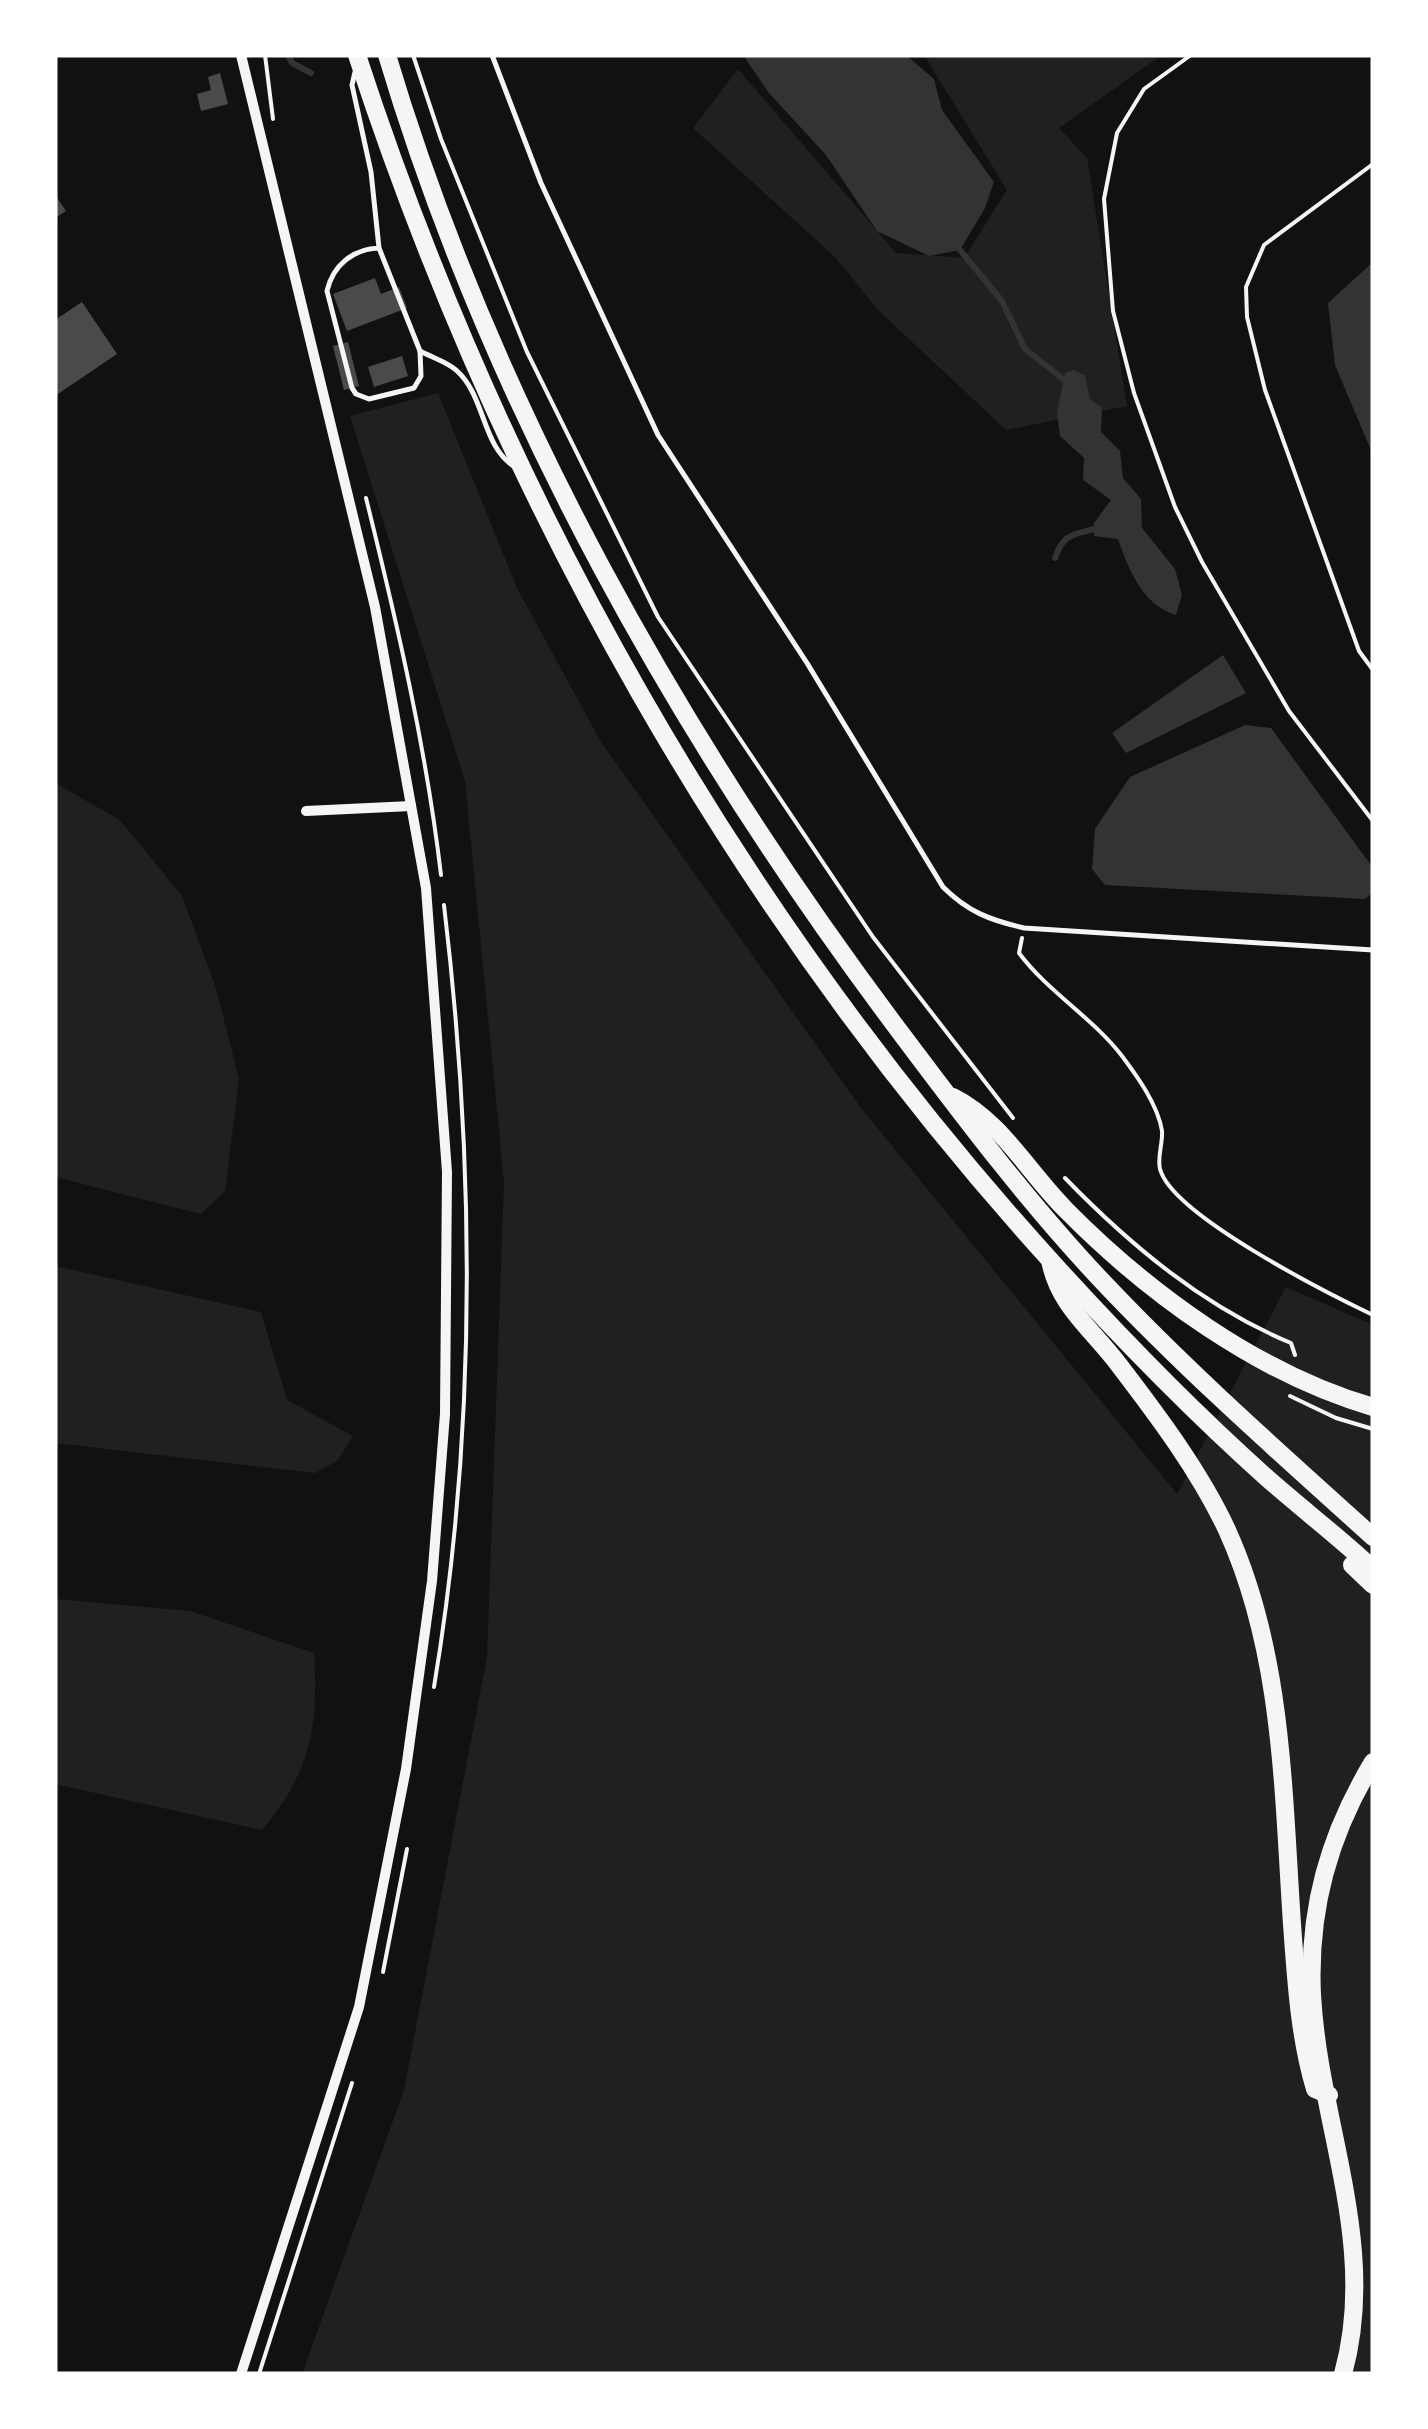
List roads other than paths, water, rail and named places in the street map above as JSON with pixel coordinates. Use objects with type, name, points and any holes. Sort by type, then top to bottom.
[{"type":"highway","points":[[386,55],[422,166],[508,370],[621,604],[686,718],[822,928],[946,1094],[1100,1280],[1192,1372],[1373,1537]]},
{"type":"highway","points":[[357,57],[440,280],[525,473],[647,706],[763,892],[924,1110],[1050,1260],[1160,1376],[1373,1585]]},
{"type":"highway","points":[[946,1094],[980,1110],[1069,1214],[1198,1318],[1294,1378],[1373,1407]]},
{"type":"highway","points":[[1050,1260],[1055,1288],[1119,1364],[1186,1460],[1226,1528],[1249,1588],[1279,1736],[1303,2032],[1315,2089],[1328,2095]]},
{"type":"highway","points":[[1267,1478],[1373,1568]]},
{"type":"highway","points":[[1343,2374],[1356,2274],[1312,1998],[1313,1925],[1330,1845],[1373,1762]]},
{"type":"street","points":[[241,55],[375,607],[429,923],[447,1172],[445,1414],[432,1581],[406,1769],[359,2007],[241,2374]]},
{"type":"street","points":[[306,811],[411,806]]},
{"type":"lane","points":[[492,55],[541,183],[658,434],[808,662],[944,888],[962,907],[985,918],[1024,928],[1373,950]]},
{"type":"lane","points":[[357,57],[352,85],[379,248],[420,351],[421,376],[414,388],[369,399],[356,394],[327,291],[330,278],[346,259],[379,248]]},
{"type":"lane","points":[[420,351],[456,370],[472,394],[500,458],[525,473]]},
{"type":"waterway","points":[[288,55],[292,63],[311,73]]},
{"type":"waterway","points":[[955,244],[1002,301],[1025,349],[1067,382]]},
{"type":"waterway","points":[[1055,558],[1066,539],[1098,528]]}]
